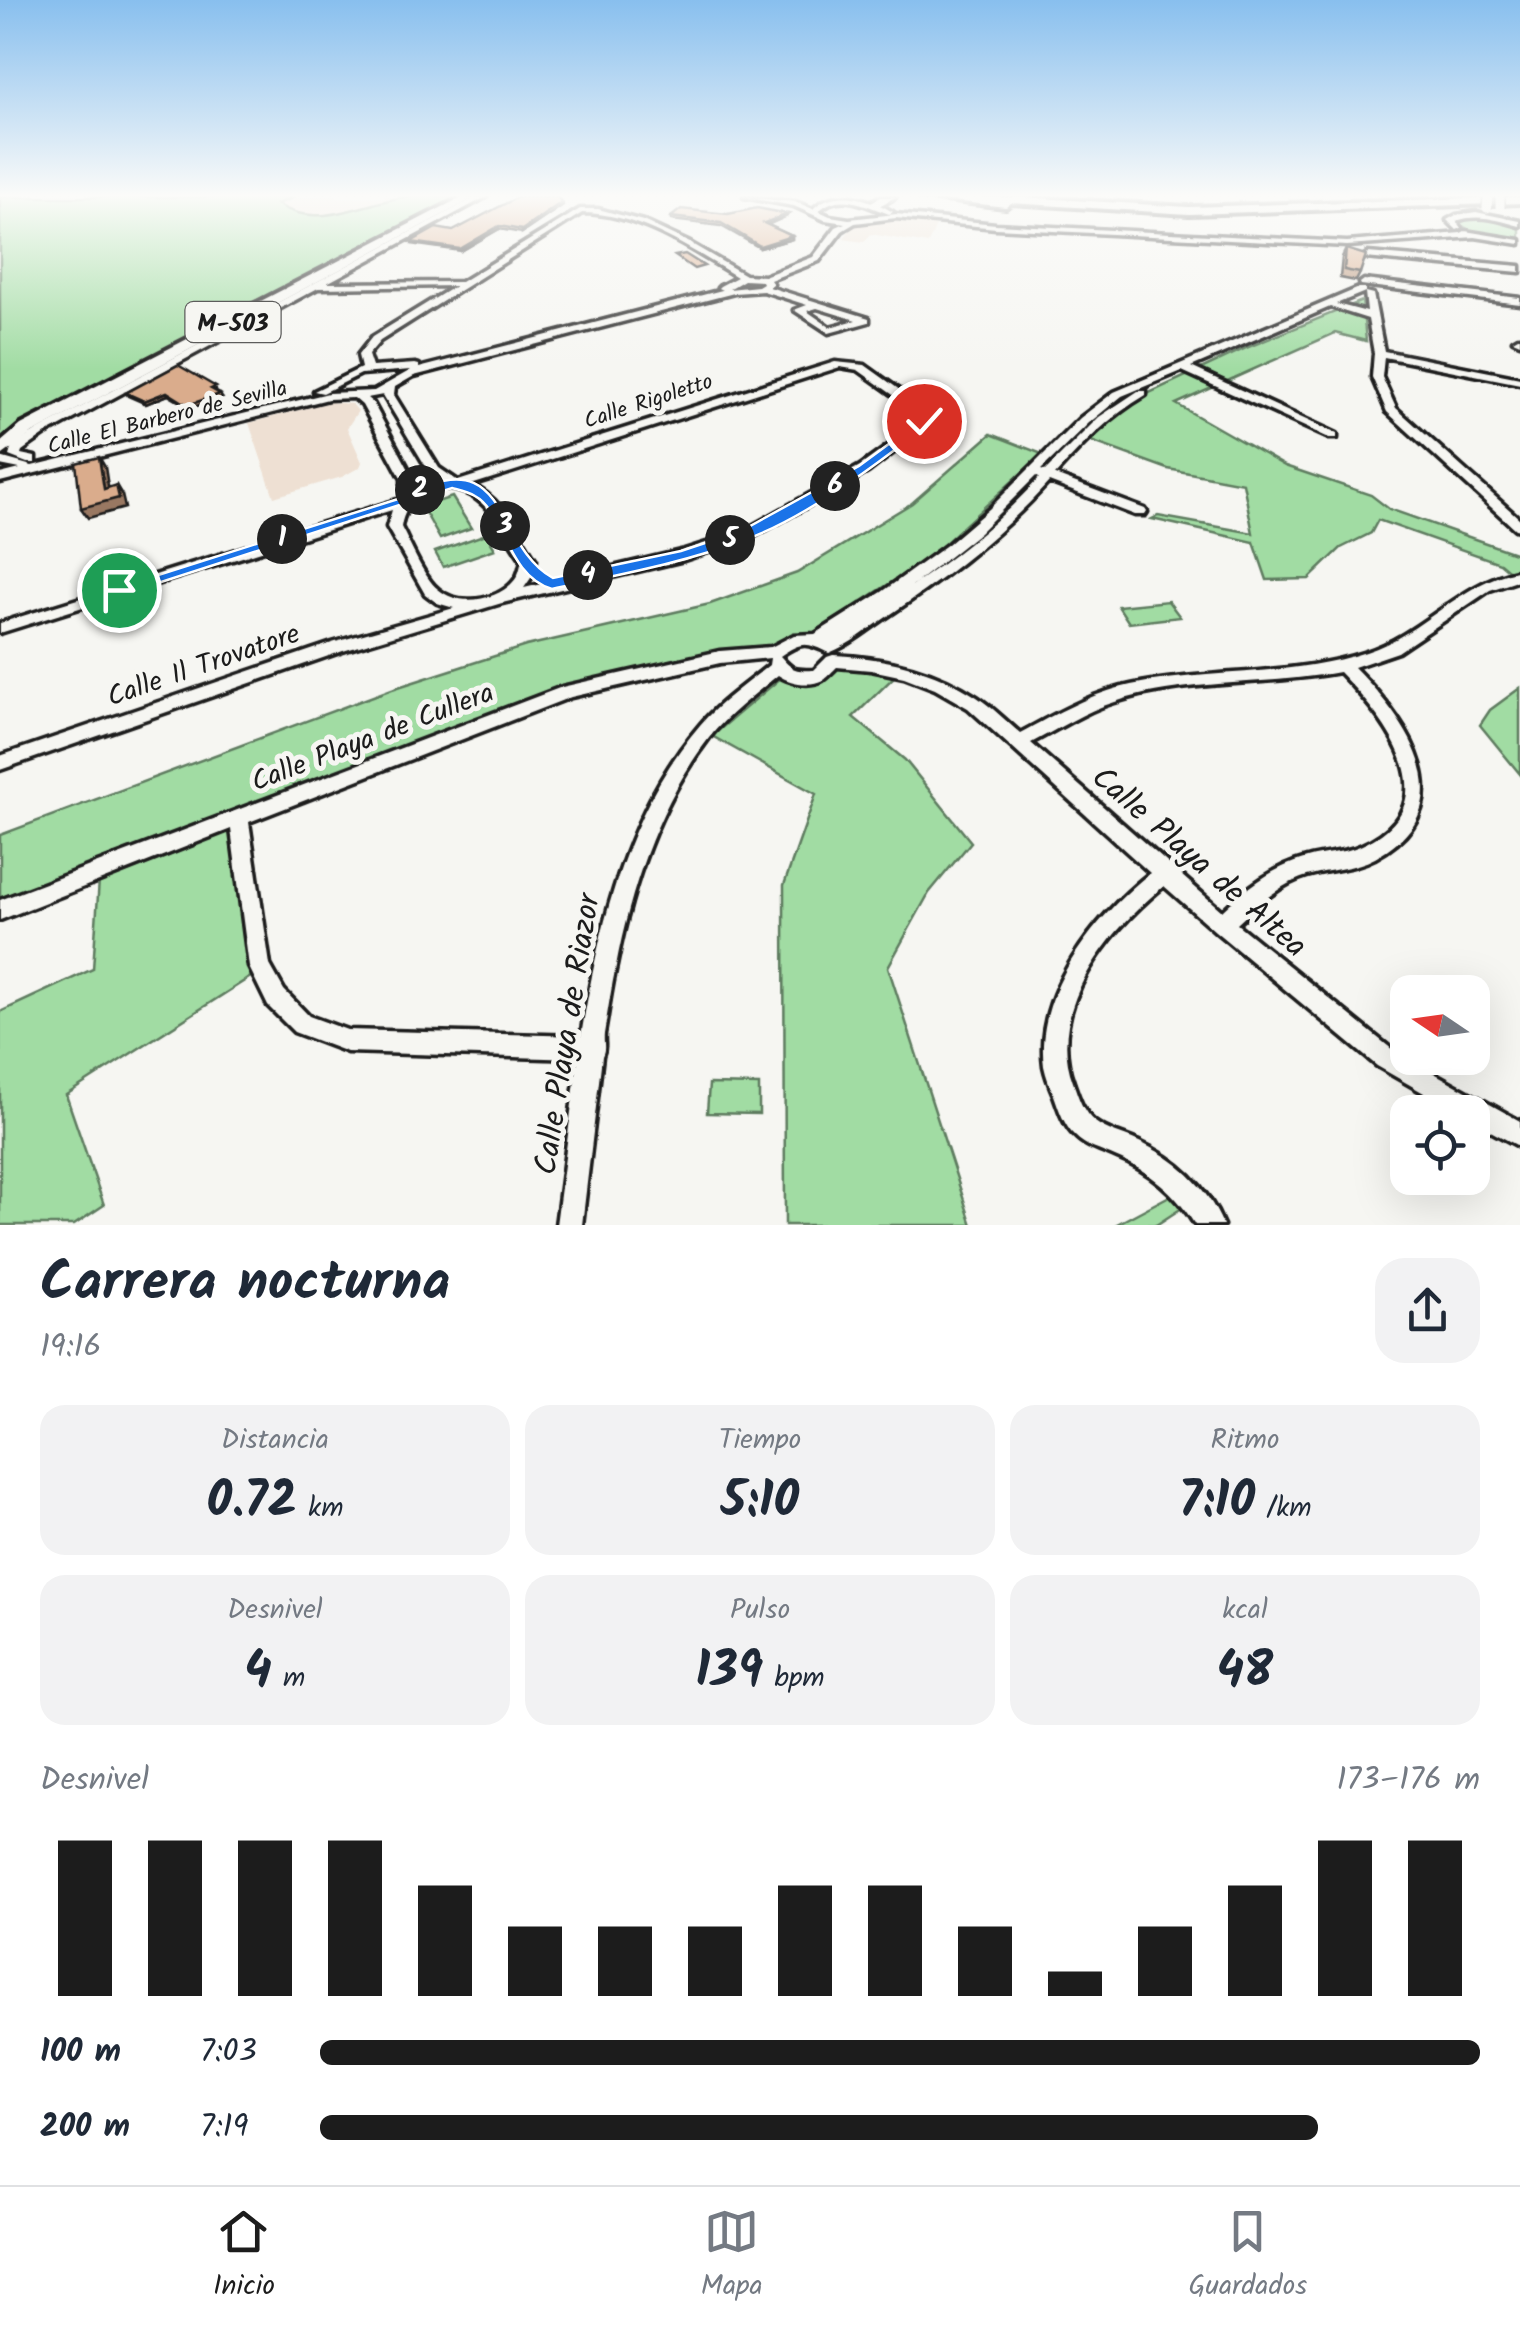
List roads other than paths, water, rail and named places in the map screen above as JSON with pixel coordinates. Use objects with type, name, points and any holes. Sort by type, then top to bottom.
[{"type":"highway","name":"M-503","points":[[0,433],[349,254]]},
{"type":"highway","name":"M-503","points":[[0,452],[27,429],[361,254]]},
{"type":"highway","name":"M-503","points":[[113,385],[306,291]]},
{"type":"street","points":[[60,458],[34,461],[15,456],[16,449],[42,432],[306,291],[339,280],[384,254]]},
{"type":"street","points":[[367,369],[363,355],[367,346],[510,254]]},
{"type":"street","points":[[699,254],[738,280],[746,290]]},
{"type":"street","points":[[358,397],[392,386],[410,374],[746,290],[820,254]]},
{"type":"street","points":[[1360,254],[1374,281]]},
{"type":"street","points":[[1375,254],[1377,377],[1391,410],[1520,526]]},
{"type":"street","points":[[827,649],[794,638],[776,660],[792,677],[818,676],[827,649],[950,570],[1040,474],[1106,416],[1184,368],[1374,281],[1520,269]]},
{"type":"street","points":[[339,280],[436,286],[468,280]]},
{"type":"street","points":[[552,584],[484,604],[463,605],[438,599],[430,592],[394,527],[408,480],[366,403],[342,388],[367,369],[408,369],[738,280],[764,284],[816,306],[866,320],[829,330],[800,310],[816,306]]},
{"type":"street","points":[[1374,281],[1520,310]]},
{"type":"street","points":[[1184,368],[1335,307],[1374,281],[1520,301]]},
{"type":"street","points":[[436,286],[444,292],[441,297]]},
{"type":"street","points":[[1335,307],[1373,314]]},
{"type":"street","points":[[1378,353],[1520,381]]},
{"type":"street","name":"Calle Rigoletto","points":[[480,482],[829,366],[850,364],[924,410],[926,416],[911,434],[864,469],[746,534],[684,556],[552,584]]},
{"type":"street","points":[[1184,368],[1333,436]]},
{"type":"street","points":[[388,370],[396,375],[388,395],[434,470],[456,484]]},
{"type":"street","name":"Calle El Barbero de Sevilla","points":[[0,460],[30,467],[342,388]]},
{"type":"street","name":"Calle El Barbero de Sevilla","points":[[0,478],[342,388]]},
{"type":"street","points":[[1040,474],[1140,512]]},
{"type":"street","points":[[0,628],[385,510],[430,487],[480,482],[529,566],[552,584]]},
{"type":"street","points":[[502,598],[525,577],[529,566]]},
{"type":"street","points":[[1020,742],[1101,699],[1132,690],[1278,676],[1342,665],[1401,646],[1465,598],[1492,583],[1520,575]]},
{"type":"street","points":[[425,619],[438,610],[438,599]]},
{"type":"street","name":"Calle Il Trovatore","points":[[0,762],[425,619],[484,604]]},
{"type":"street","name":"Calle Playa de Altea","points":[[827,649],[936,680],[974,703],[1222,924],[1385,1058],[1520,1135]]},
{"type":"street","name":"Calle Playa de Cullera","points":[[0,910],[568,691],[720,657],[776,660]]},
{"type":"street","name":"Calle Playa de Riazor","points":[[569,1225],[616,906],[635,847],[670,782],[704,732],[776,660]]},
{"type":"street","points":[[1222,924],[1270,884],[1298,869],[1365,854],[1404,828],[1415,794],[1414,761],[1399,727],[1380,701],[1342,665]]},
{"type":"street","points":[[238,817],[260,967],[276,998],[302,1024],[348,1040],[594,1048]]},
{"type":"street","points":[[1164,873],[1144,888],[1084,955],[1066,996],[1056,1034],[1058,1084],[1084,1130],[1144,1157],[1188,1188],[1210,1225]]}]
